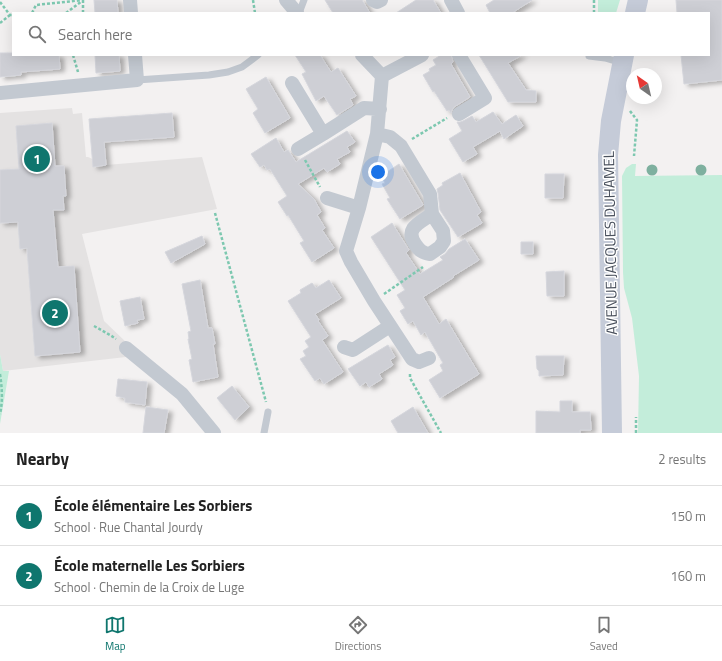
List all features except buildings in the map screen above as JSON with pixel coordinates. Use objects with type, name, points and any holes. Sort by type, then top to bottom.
[{"type":"main road","points":[[635,12],[638,0]]},
{"type":"main road","name":"AVENUE JACQUES DUHAMEL","points":[[612,433],[608,155],[611,121],[623,59]]},
{"type":"street","points":[[130,0],[131,12]]},
{"type":"street","points":[[286,0],[297,12]]},
{"type":"street","points":[[373,0],[377,2],[381,0]]},
{"type":"street","points":[[451,0],[457,12]]},
{"type":"street","points":[[0,94],[137,80],[135,56]]},
{"type":"street","points":[[363,56],[382,76],[380,109],[377,134],[359,208],[346,251],[374,301],[412,359],[419,362],[429,358]]},
{"type":"street","points":[[382,76],[420,56]]},
{"type":"street","points":[[459,114],[485,98],[460,56]]},
{"type":"street","points":[[292,83],[323,134]]},
{"type":"street","points":[[298,149],[364,108],[380,109]]},
{"type":"street","points":[[377,134],[390,137],[401,146],[430,194],[432,214],[443,231],[444,241],[440,247],[430,254],[419,250],[412,239],[411,233],[414,227],[432,214]]},
{"type":"street","points":[[326,198],[359,208]]},
{"type":"street","points":[[344,347],[353,350],[390,326]]},
{"type":"street","points":[[126,348],[182,394],[214,433]]},
{"type":"lane","points":[[298,12],[304,0]]},
{"type":"lane","points":[[137,80],[209,75],[228,72],[242,67],[257,56]]},
{"type":"lane","points":[[589,56],[623,59]]},
{"type":"lane","points":[[264,433],[268,412]]},
{"type":"path","points":[[32,12],[36,5],[83,0]]},
{"type":"path","points":[[67,12],[83,0]]},
{"type":"path","points":[[83,0],[83,12]]},
{"type":"path","points":[[253,0],[255,12]]},
{"type":"path","points":[[594,0],[594,12]]},
{"type":"path","points":[[0,2],[12,15],[0,23]]},
{"type":"path","points":[[73,56],[79,76]]},
{"type":"path","points":[[628,108],[636,120],[634,156]]},
{"type":"path","points":[[401,146],[451,116],[459,114]]},
{"type":"path","points":[[298,149],[326,198]]},
{"type":"path","points":[[215,214],[268,412]]},
{"type":"path","points":[[374,301],[424,267],[430,254]]},
{"type":"path","points":[[94,326],[110,335],[126,348]]},
{"type":"path","points":[[412,359],[410,378],[441,433]]},
{"type":"path","points":[[0,374],[2,389],[2,405],[0,414]]},
{"type":"path","points":[[636,417],[636,433]]},
{"type":"shaded area","points":[[72,108],[73,114],[82,113],[86,157],[106,165],[202,157],[217,209],[82,234],[104,321],[128,344],[126,357],[3,371],[0,354],[0,113]]},
{"type":"green space","points":[[598,0],[620,0],[616,12],[598,12]]},
{"type":"green space","points":[[632,164],[636,164],[635,176],[722,175],[722,433],[638,433],[639,376],[632,318],[624,288],[623,272],[622,176],[626,168]]},
{"type":"green space","points":[[0,354],[3,371],[9,371],[0,424]]},
{"type":"place","name":"École élémentaire Les Sorbiers","points":[[37,159]]},
{"type":"place","name":"École maternelle Les Sorbiers","points":[[55,313]]}]
